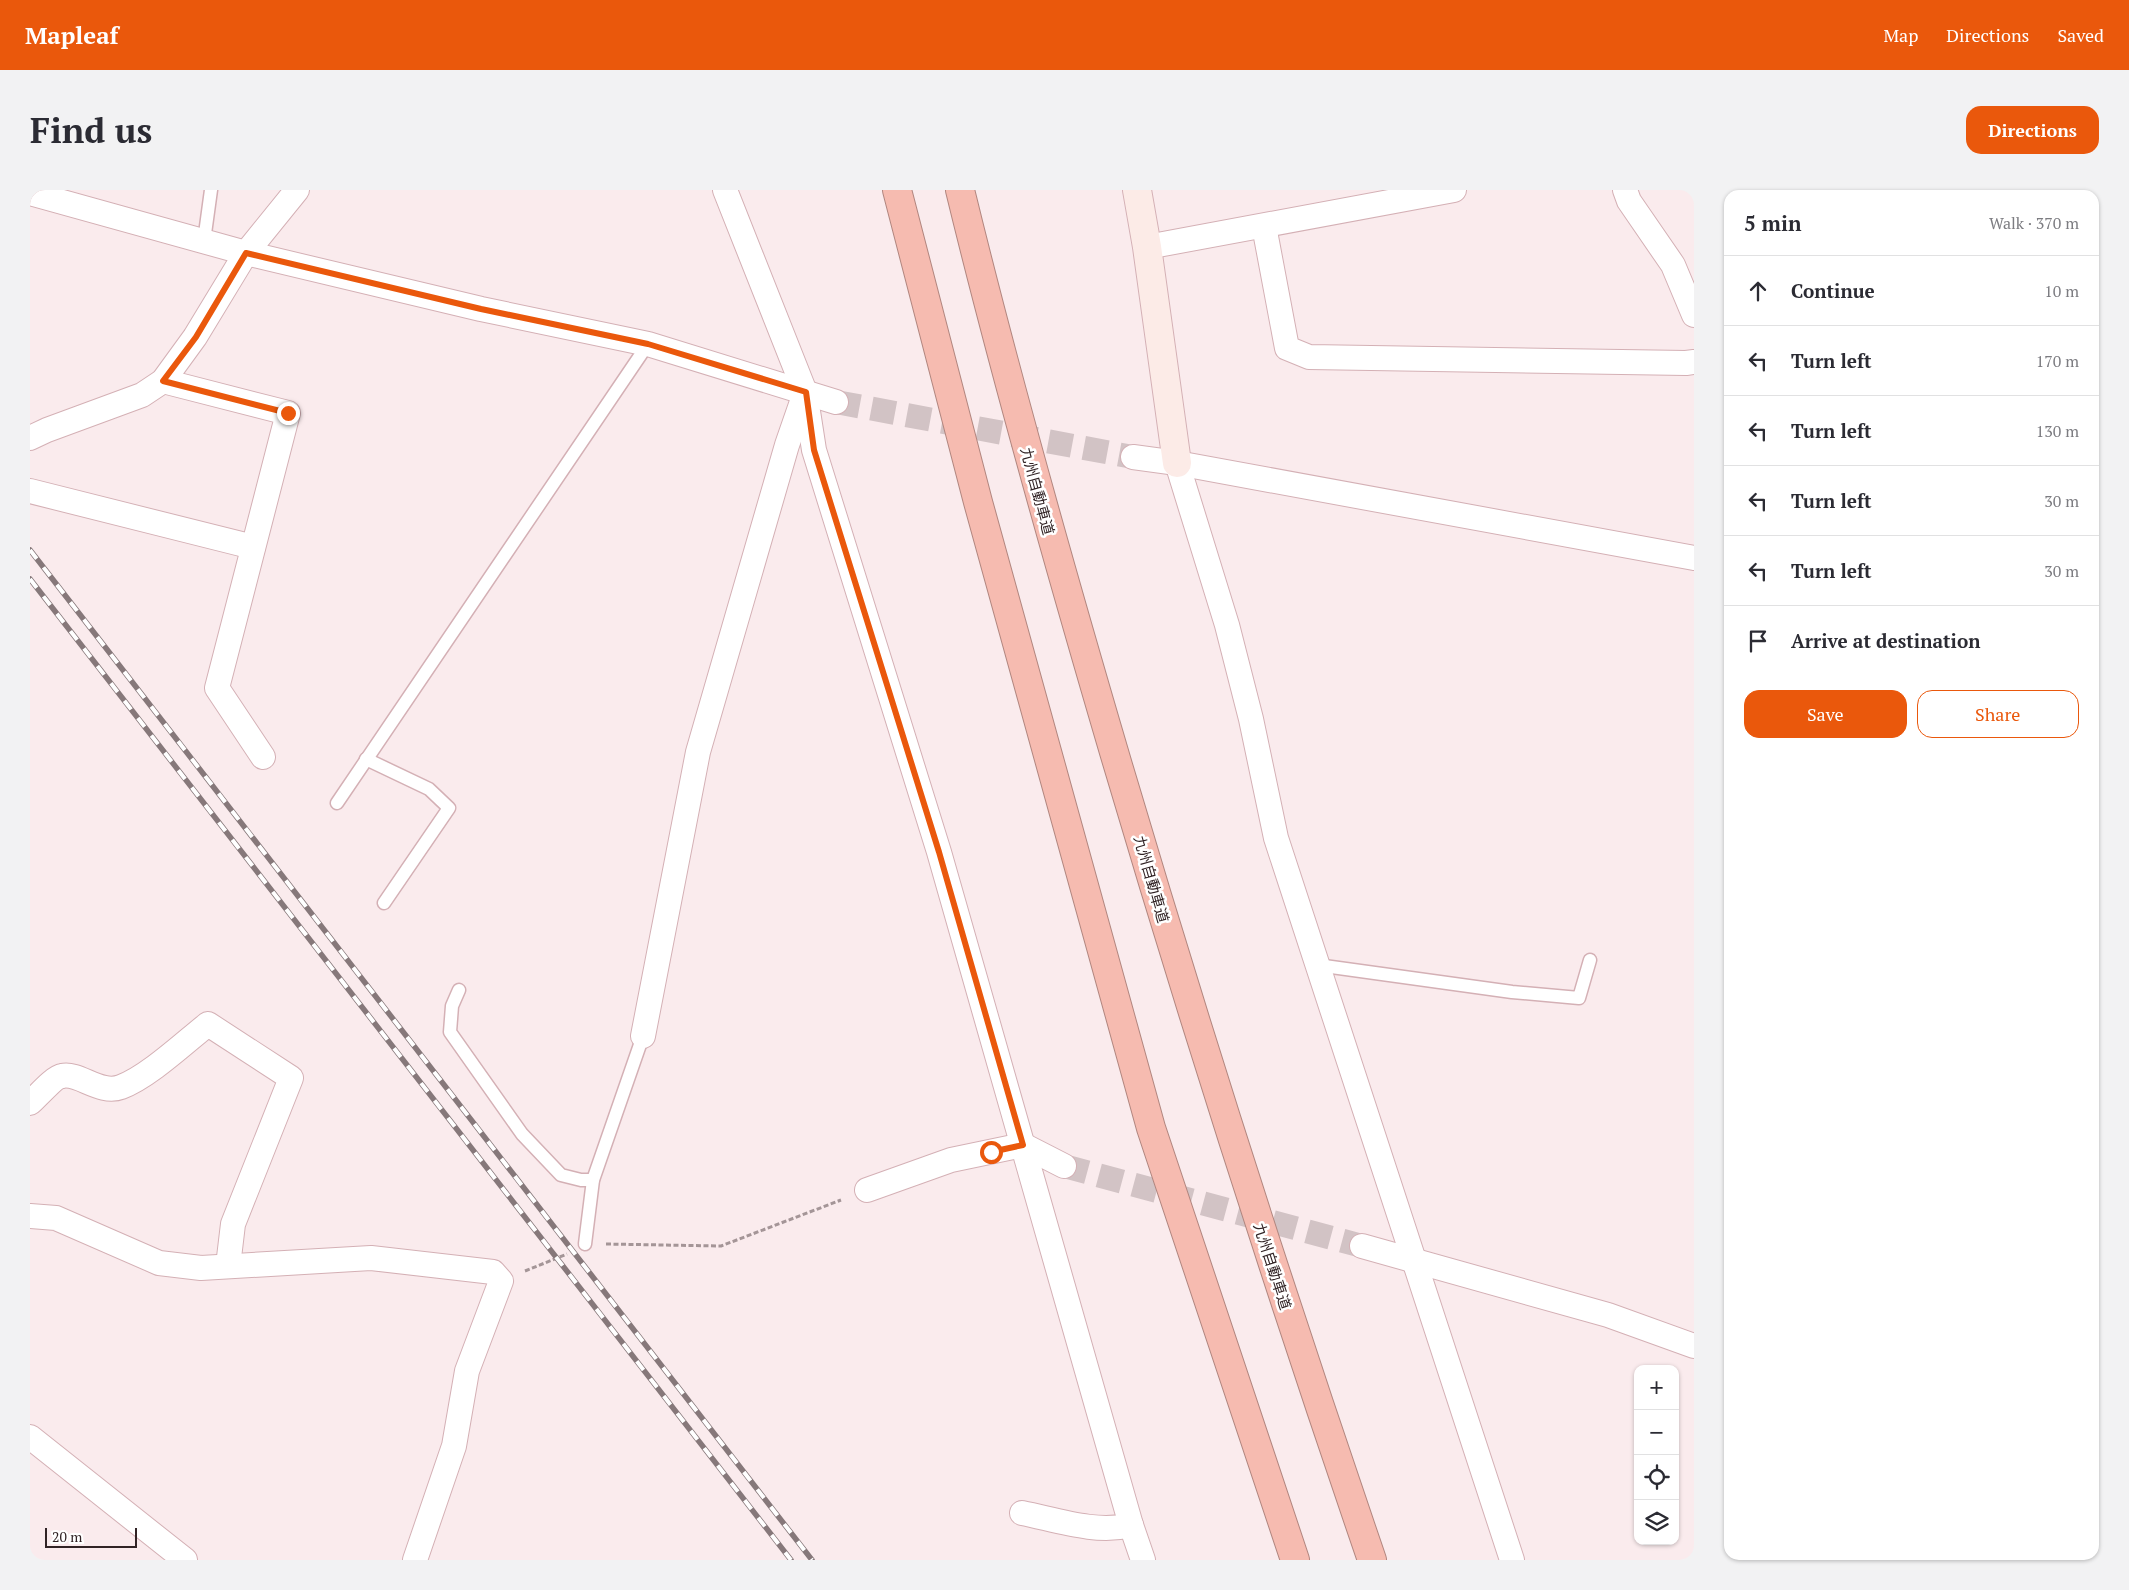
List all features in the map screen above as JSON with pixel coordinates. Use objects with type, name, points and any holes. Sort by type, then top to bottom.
[{"type":"highway","points":[[898,190],[978,502],[1151,1128],[1295,1560]]},
{"type":"highway","name":"九州自動車道","points":[[960,190],[1042,506],[1188,1002],[1317,1399],[1372,1560]]},
{"type":"street","points":[[30,438],[47,430],[142,396],[163,381],[196,337],[246,253],[297,190]]},
{"type":"street","points":[[725,190],[806,392],[814,450],[939,852],[1131,1525],[1143,1560]]},
{"type":"street","points":[[1137,190],[1148,248],[1177,463],[1229,634],[1251,718],[1276,838],[1512,1560]]},
{"type":"street","points":[[1148,248],[1454,190]]},
{"type":"street","points":[[1624,190],[1629,201],[1673,265],[1694,314]]},
{"type":"street","points":[[30,193],[246,253],[481,309],[648,344],[836,402]]},
{"type":"street","points":[[1264,226],[1287,348],[1298,354],[1310,357],[1694,362]]},
{"type":"street","points":[[163,381],[288,413],[217,688],[262,757]]},
{"type":"street","points":[[643,1036],[698,752],[787,445],[806,392]]},
{"type":"street","points":[[1133,457],[1177,463],[1684,556],[1694,575]]},
{"type":"street","points":[[30,491],[253,547]]},
{"type":"street","points":[[30,1104],[60,1076],[70,1075],[94,1086],[118,1088],[135,1081],[208,1024],[291,1078],[233,1224],[228,1266]]},
{"type":"street","points":[[868,1190],[951,1160],[1023,1145],[1064,1166]]},
{"type":"street","points":[[30,1216],[56,1218],[159,1263],[201,1268],[371,1258],[492,1272],[501,1281],[467,1371],[454,1446],[415,1560]]},
{"type":"street","points":[[1362,1246],[1608,1315],[1694,1346]]},
{"type":"street","points":[[30,1437],[185,1560]]},
{"type":"street","points":[[1022,1513],[1100,1528],[1116,1529],[1131,1525]]},
{"type":"lane","points":[[204,241],[211,190]]},
{"type":"lane","points":[[337,803],[648,344]]},
{"type":"lane","points":[[366,759],[429,790],[449,808],[384,903]]},
{"type":"lane","points":[[1317,965],[1512,992],[1579,998],[1590,960]]},
{"type":"lane","points":[[459,990],[452,1006],[450,1032],[522,1134],[561,1175],[582,1180],[593,1180]]},
{"type":"lane","points":[[585,1244],[593,1180],[643,1036]]},
{"type":"path","points":[[501,1281],[572,1252],[585,1244],[721,1246],[868,1190]]},
{"type":"tunnel","points":[[836,402],[1133,457]]},
{"type":"tunnel","points":[[1064,1166],[1362,1246]]},
{"type":"railway","points":[[30,550],[812,1560]]},
{"type":"railway","points":[[30,579],[791,1560]]},
{"type":"route","points":[[288,413],[163,381],[196,337],[246,253],[481,309],[648,344],[806,392],[814,450],[939,852],[1023,1145],[991,1152]]}]
